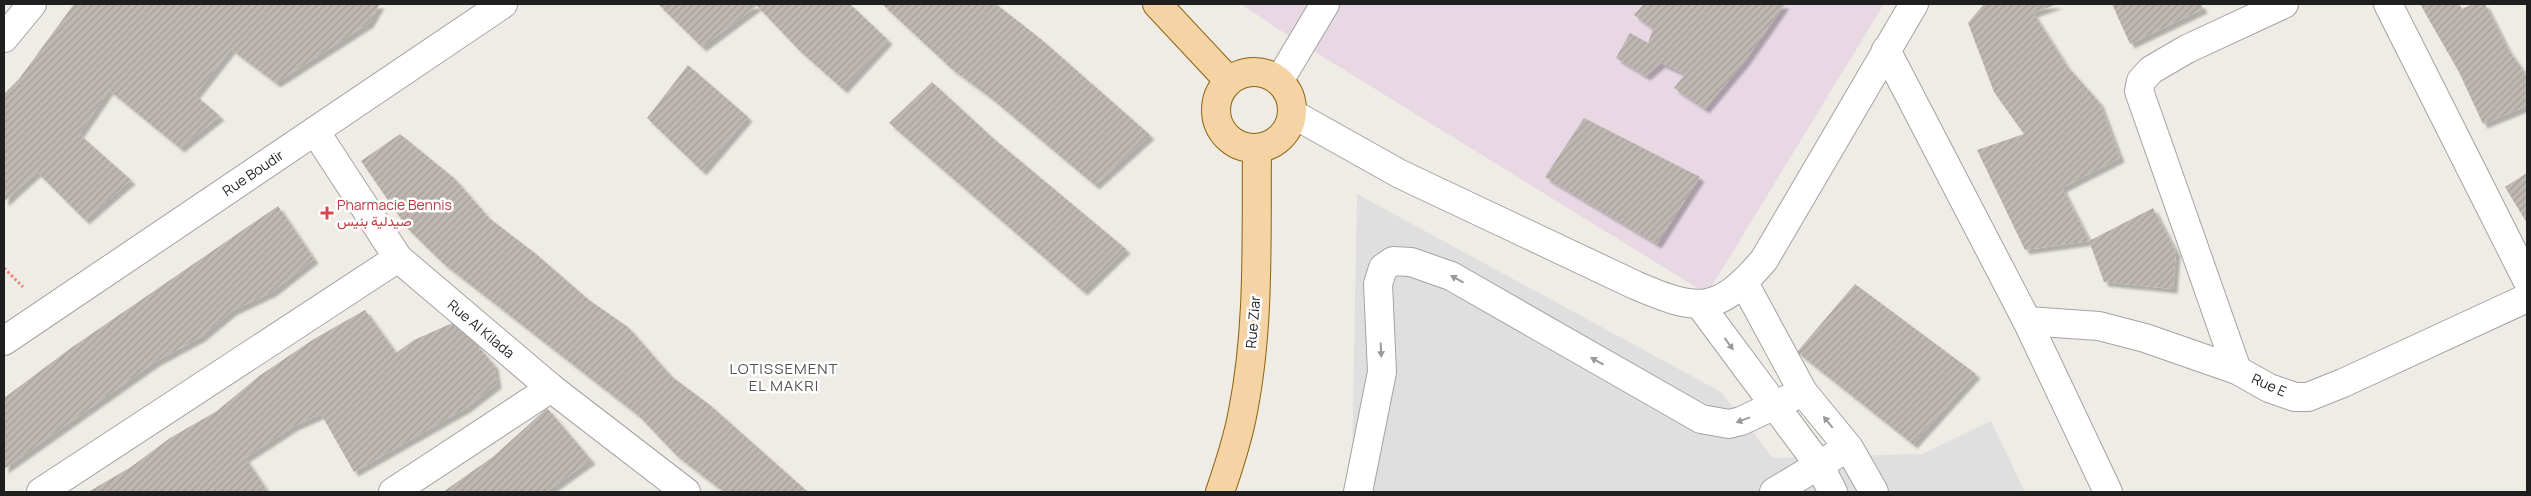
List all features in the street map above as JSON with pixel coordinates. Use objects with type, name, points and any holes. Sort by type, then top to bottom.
[{"type":"main road","points":[[1158,4],[1230,81]]},
{"type":"main road","points":[[1254,72],[1263,73],[1279,81],[1287,90],[1292,102],[1293,114],[1289,126],[1281,137],[1270,145],[1257,148],[1238,145],[1230,140],[1219,125],[1216,116],[1218,97],[1230,81],[1245,73],[1254,72]]},
{"type":"main road","name":"Rue Ziar","points":[[1220,492],[1233,455],[1243,410],[1251,349],[1256,284],[1257,148]]},
{"type":"street","points":[[4,38],[32,4]]},
{"type":"street","name":"Rue Boudir","points":[[4,341],[503,4]]},
{"type":"street","points":[[1279,81],[1325,4]]},
{"type":"street","points":[[1293,114],[1400,174],[1635,285],[1670,300],[1700,305],[1713,303],[1744,283],[1764,260],[1914,4]]},
{"type":"street","points":[[2237,370],[2139,91],[2141,81],[2151,70],[2187,49],[2284,4]]},
{"type":"street","points":[[2388,4],[2527,280]]},
{"type":"street","points":[[1886,50],[2027,321],[2108,492]]},
{"type":"street","name":"Rue Al Kilada","points":[[315,131],[398,258],[551,388],[686,492]]},
{"type":"street","points":[[40,492],[398,258]]},
{"type":"street","points":[[1358,492],[1382,372],[1378,284],[1383,268],[1393,261],[1411,262],[1451,276],[1701,419],[1729,424],[1741,421],[1803,392]]},
{"type":"street","points":[[1744,283],[1803,392],[1849,448],[1871,486],[1843,492]]},
{"type":"street","name":"Rue E","points":[[2027,321],[2098,326],[2146,338],[2237,370],[2269,388],[2295,396],[2308,396],[2343,383],[2527,298]]},
{"type":"street","points":[[1700,305],[1819,465],[1834,492]]},
{"type":"street","points":[[392,492],[551,388]]},
{"type":"street","points":[[1774,492],[1849,448]]},
{"type":"shaded area","points":[[1241,4],[1884,4],[1707,294],[1278,29]]},
{"type":"shaded area","points":[[1357,194],[1721,392],[1773,458],[1922,454],[1991,421],[2025,492],[1345,492],[1352,465]]},
{"type":"building","points":[[74,4],[380,4],[369,23],[276,83],[231,49],[195,95],[220,116],[180,148],[109,90],[79,134],[131,180],[85,220],[37,172],[4,202],[4,94],[19,79]]},
{"type":"building","points":[[658,4],[850,4],[888,40],[843,89],[800,51],[757,6],[702,47]]},
{"type":"building","points":[[882,4],[996,4],[1042,40],[1150,135],[1095,185],[990,97],[952,69]]},
{"type":"building","points":[[1644,4],[1785,4],[1745,61],[1705,109],[1674,88],[1685,74],[1661,63],[1646,76],[1616,58],[1630,33],[1648,43],[1653,29],[1634,15]]},
{"type":"building","points":[[1984,4],[2058,4],[2033,13],[2066,65],[2099,102],[2120,158],[2062,188],[2089,241],[2025,250],[1977,150],[2024,134],[1994,92],[1968,23]]},
{"type":"building","points":[[2112,4],[2201,4],[2203,9],[2130,44]]},
{"type":"building","points":[[2420,4],[2459,4],[2462,9],[2473,4],[2485,4],[2507,48],[2527,76],[2527,106],[2483,124],[2459,72]]},
{"type":"building","points":[[688,65],[748,117],[702,171],[647,118]]},
{"type":"building","points":[[932,82],[994,139],[1126,249],[1083,291],[889,123]]},
{"type":"building","points":[[1584,118],[1700,177],[1657,244],[1545,177]]},
{"type":"building","points":[[400,134],[454,178],[489,218],[536,254],[589,300],[628,327],[671,376],[710,405],[808,492],[724,492],[676,455],[638,415],[444,264],[408,229],[361,161]]},
{"type":"building","points":[[2527,173],[2527,223],[2505,187]]},
{"type":"building","points":[[278,206],[314,259],[272,292],[232,311],[201,337],[155,362],[4,469],[4,398],[71,348]]},
{"type":"building","points":[[2153,208],[2176,252],[2173,289],[2104,282],[2089,241]]},
{"type":"building","points":[[1855,284],[1976,374],[1913,444],[1797,352]]},
{"type":"building","points":[[365,310],[396,353],[414,340],[457,321],[494,365],[497,384],[466,408],[354,472],[321,414],[294,426],[245,458],[268,492],[88,492],[131,467],[170,438],[217,411],[259,376],[314,339]]},
{"type":"building","points":[[547,408],[591,460],[546,492],[443,492],[494,456]]},
{"type":"place","name":"Pharmacie Bennis صيدلية بنيس","points":[[327,213]]},
{"type":"district","name":"LOTISSEMENT EL MAKRI","points":[[784,378]]}]
